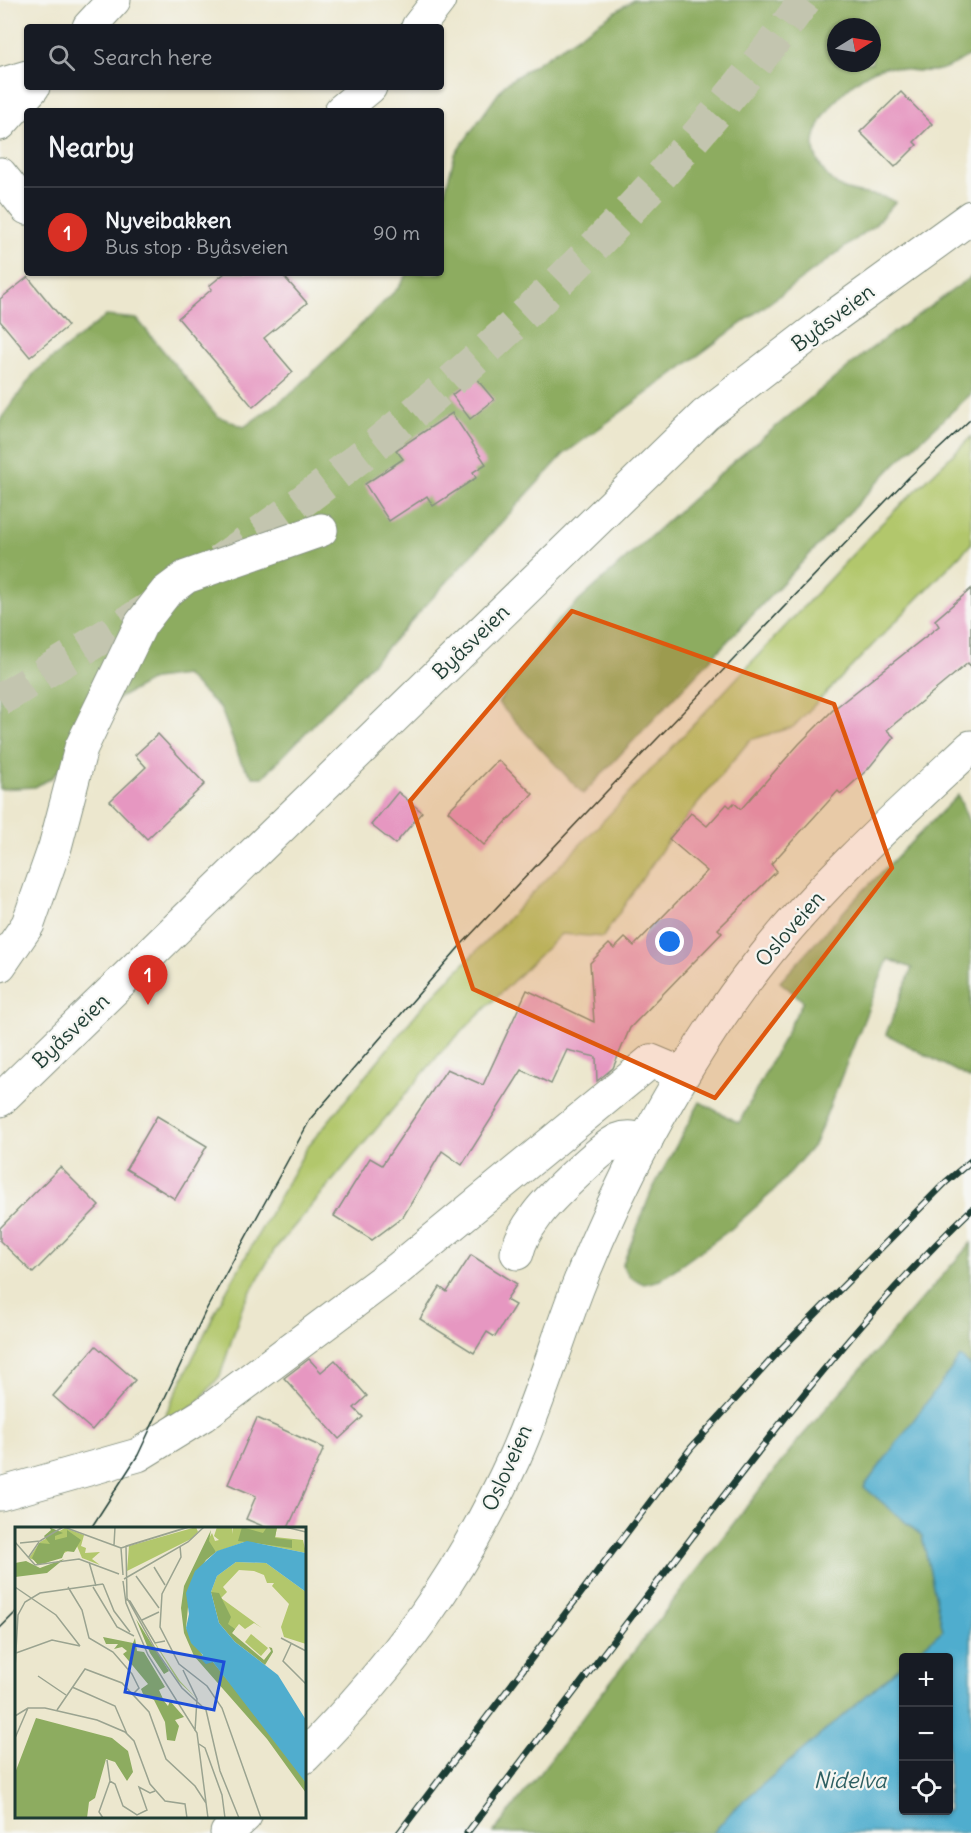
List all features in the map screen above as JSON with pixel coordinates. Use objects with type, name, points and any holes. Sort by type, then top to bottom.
[{"type":"street","points":[[92,24],[114,0]]},
{"type":"street","points":[[420,24],[439,0]]},
{"type":"street","points":[[0,85],[24,78]]},
{"type":"street","points":[[0,124],[30,90]]},
{"type":"street","points":[[345,108],[366,90]]},
{"type":"street","points":[[0,174],[24,204]]},
{"type":"street","name":"Byåsveien","points":[[0,1100],[705,415],[822,325],[971,217]]},
{"type":"street","points":[[0,965],[28,924],[55,847],[81,748],[141,624],[166,592],[186,577],[321,530]]},
{"type":"street","name":"Osloveien","points":[[306,1755],[388,1666],[445,1588],[481,1526],[516,1454],[579,1286],[646,1141],[682,1074],[712,1027],[761,960],[866,845],[971,747]]},
{"type":"street","points":[[0,1494],[138,1455],[203,1415],[399,1269],[651,1061],[682,1074]]},
{"type":"street","points":[[517,1253],[520,1240],[537,1214],[596,1157],[618,1140],[634,1137],[646,1141]]},
{"type":"street","points":[[226,1833],[243,1818]]},
{"type":"highlighted area","points":[[572,611],[834,704],[892,868],[715,1098],[473,989],[410,801]]},
{"type":"green space","points":[[633,0],[971,0],[971,54],[955,64],[934,71],[881,68],[881,18],[827,18],[827,72],[872,72],[848,88],[826,114],[818,127],[814,141],[815,153],[829,178],[842,188],[895,202],[875,225],[563,455],[383,652],[263,777],[253,777],[241,762],[221,709],[185,675],[154,679],[119,698],[53,777],[35,787],[0,789],[0,420],[35,372],[106,316],[137,319],[217,416],[244,427],[293,392],[399,287],[406,276],[444,276],[444,195],[455,154],[505,84]]},
{"type":"green space","points":[[971,277],[971,394],[896,463],[583,794],[498,703],[558,620],[733,462],[869,350]]},
{"type":"green space","points":[[971,437],[971,544],[793,727],[750,740],[669,839],[603,937],[561,934],[442,1051],[275,1249],[243,1305],[220,1376],[198,1402],[154,1438],[219,1304],[308,1146],[421,1008],[605,819],[881,524]]},
{"type":"green space","points":[[958,795],[971,827],[971,1079],[886,1034],[912,968],[888,959],[815,1143],[776,1189],[731,1229],[660,1280],[644,1284],[630,1277],[622,1266],[652,1190],[700,1102],[739,1123],[803,1001],[780,982],[854,900]]},
{"type":"green space","points":[[971,1243],[971,1366],[960,1358],[864,1487],[922,1536],[943,1630],[916,1653],[899,1653],[899,1667],[733,1810],[713,1833],[493,1833],[796,1443]]},
{"type":"water","name":"Nidelva","points":[[960,1357],[971,1366],[971,1833],[713,1833],[733,1810],[899,1667],[899,1815],[953,1815],[953,1653],[916,1653],[943,1630],[922,1536],[864,1487]]},
{"type":"building","points":[[901,92],[932,124],[914,142],[917,145],[895,167],[860,132]]},
{"type":"building","points":[[221,276],[284,276],[307,303],[264,338],[293,372],[253,407],[178,318],[212,289],[209,286]]},
{"type":"building","points":[[28,277],[68,326],[30,357],[0,321],[0,299]]},
{"type":"building","points":[[475,377],[494,400],[470,419],[452,395]]},
{"type":"building","points":[[452,413],[486,464],[473,472],[476,478],[433,506],[427,496],[389,521],[365,484],[403,459],[396,450]]},
{"type":"building","points":[[971,589],[971,667],[968,663],[887,730],[894,737],[868,769],[841,794],[838,791],[771,864],[777,871],[718,929],[722,933],[630,1028],[613,1068],[597,1081],[596,1057],[567,1050],[551,1084],[522,1070],[462,1165],[442,1151],[403,1217],[372,1240],[334,1216],[370,1158],[382,1165],[447,1069],[483,1085],[527,990],[594,1022],[590,963],[609,944],[614,949],[625,938],[634,946],[707,871],[669,839],[691,813],[707,826],[727,804],[730,807],[734,803],[741,809],[834,709],[939,626],[935,620]]},
{"type":"building","points":[[158,734],[205,784],[147,839],[110,801],[146,767],[135,755]]},
{"type":"building","points":[[498,760],[533,794],[484,845],[448,811]]},
{"type":"building","points":[[398,792],[422,812],[395,844],[371,825]]},
{"type":"building","points":[[157,1116],[207,1146],[175,1199],[126,1169]]},
{"type":"building","points":[[60,1167],[99,1206],[33,1273],[0,1241],[0,1228]]},
{"type":"building","points":[[471,1255],[517,1284],[506,1300],[515,1305],[495,1337],[487,1332],[474,1353],[420,1319],[440,1287],[447,1292]]},
{"type":"building","points":[[96,1346],[135,1380],[92,1430],[53,1396]]},
{"type":"building","points":[[309,1359],[321,1372],[335,1360],[367,1396],[354,1408],[363,1417],[339,1439],[284,1378]]},
{"type":"building","points":[[257,1418],[324,1448],[288,1527],[265,1527],[246,1519],[256,1496],[228,1484]]},
{"type":"tunnel","points":[[219,561],[301,502],[381,440],[459,374],[535,304],[608,232],[678,157],[743,80],[805,0]]},
{"type":"tunnel","points":[[0,700],[160,602]]},
{"type":"tram line","points":[[92,1527],[138,1455],[206,1310],[311,1118],[461,945],[909,477],[971,419]]},
{"type":"tram line","points":[[0,1628],[15,1613]]},
{"type":"railway","points":[[399,1833],[691,1448],[780,1350],[946,1182],[971,1161]]},
{"type":"railway","points":[[467,1833],[791,1410],[860,1327],[971,1210]]},
{"type":"place","name":"Nyveibakken","points":[[148,1005]]}]
